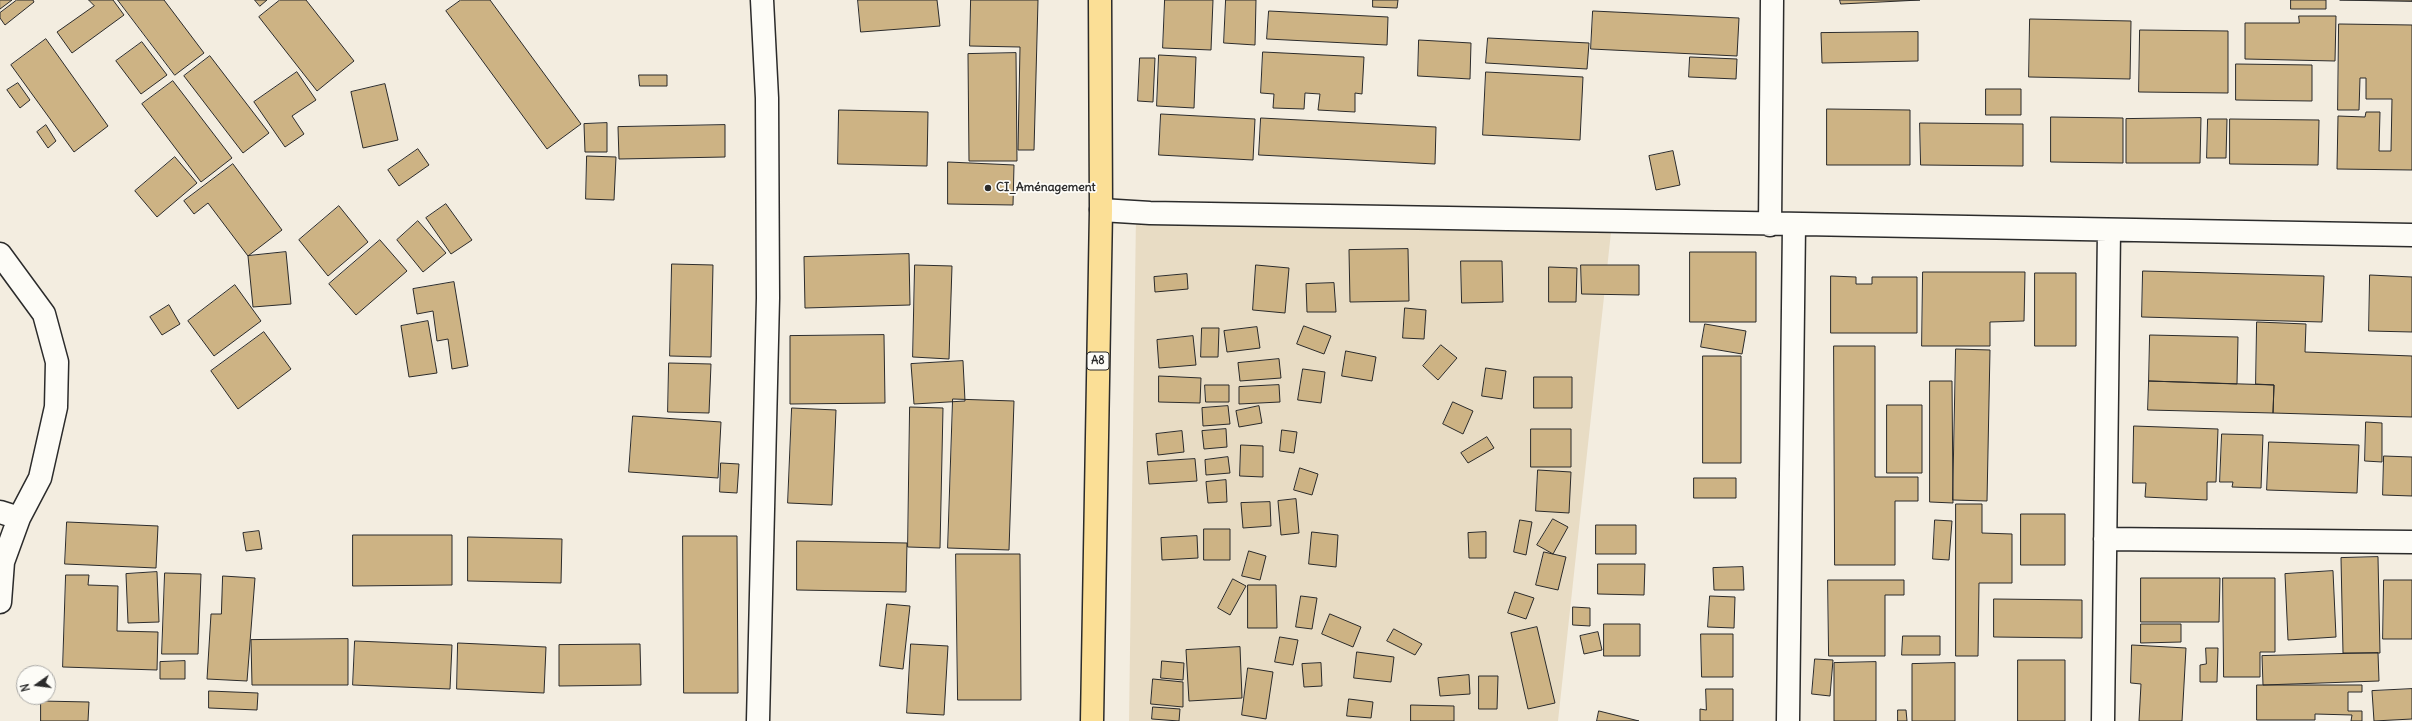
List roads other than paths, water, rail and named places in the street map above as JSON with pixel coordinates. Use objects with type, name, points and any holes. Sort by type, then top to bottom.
[{"type":"main road","name":"A8","points":[[1092,721],[1101,210],[1100,0]]},
{"type":"street","points":[[758,721],[768,298],[767,98],[762,0]]},
{"type":"street","points":[[1770,225],[1772,0]]},
{"type":"street","points":[[1101,210],[1158,213],[1626,220],[1770,225],[2412,235]]},
{"type":"street","points":[[1788,721],[1794,225]]},
{"type":"street","points":[[2103,721],[2109,230]]},
{"type":"street","points":[[0,254],[44,314],[56,362],[56,407],[40,478],[9,515],[0,602]]},
{"type":"street","points":[[2105,539],[2412,542]]},
{"type":"place","name":"CI_Aménagement","points":[[988,188]]}]
